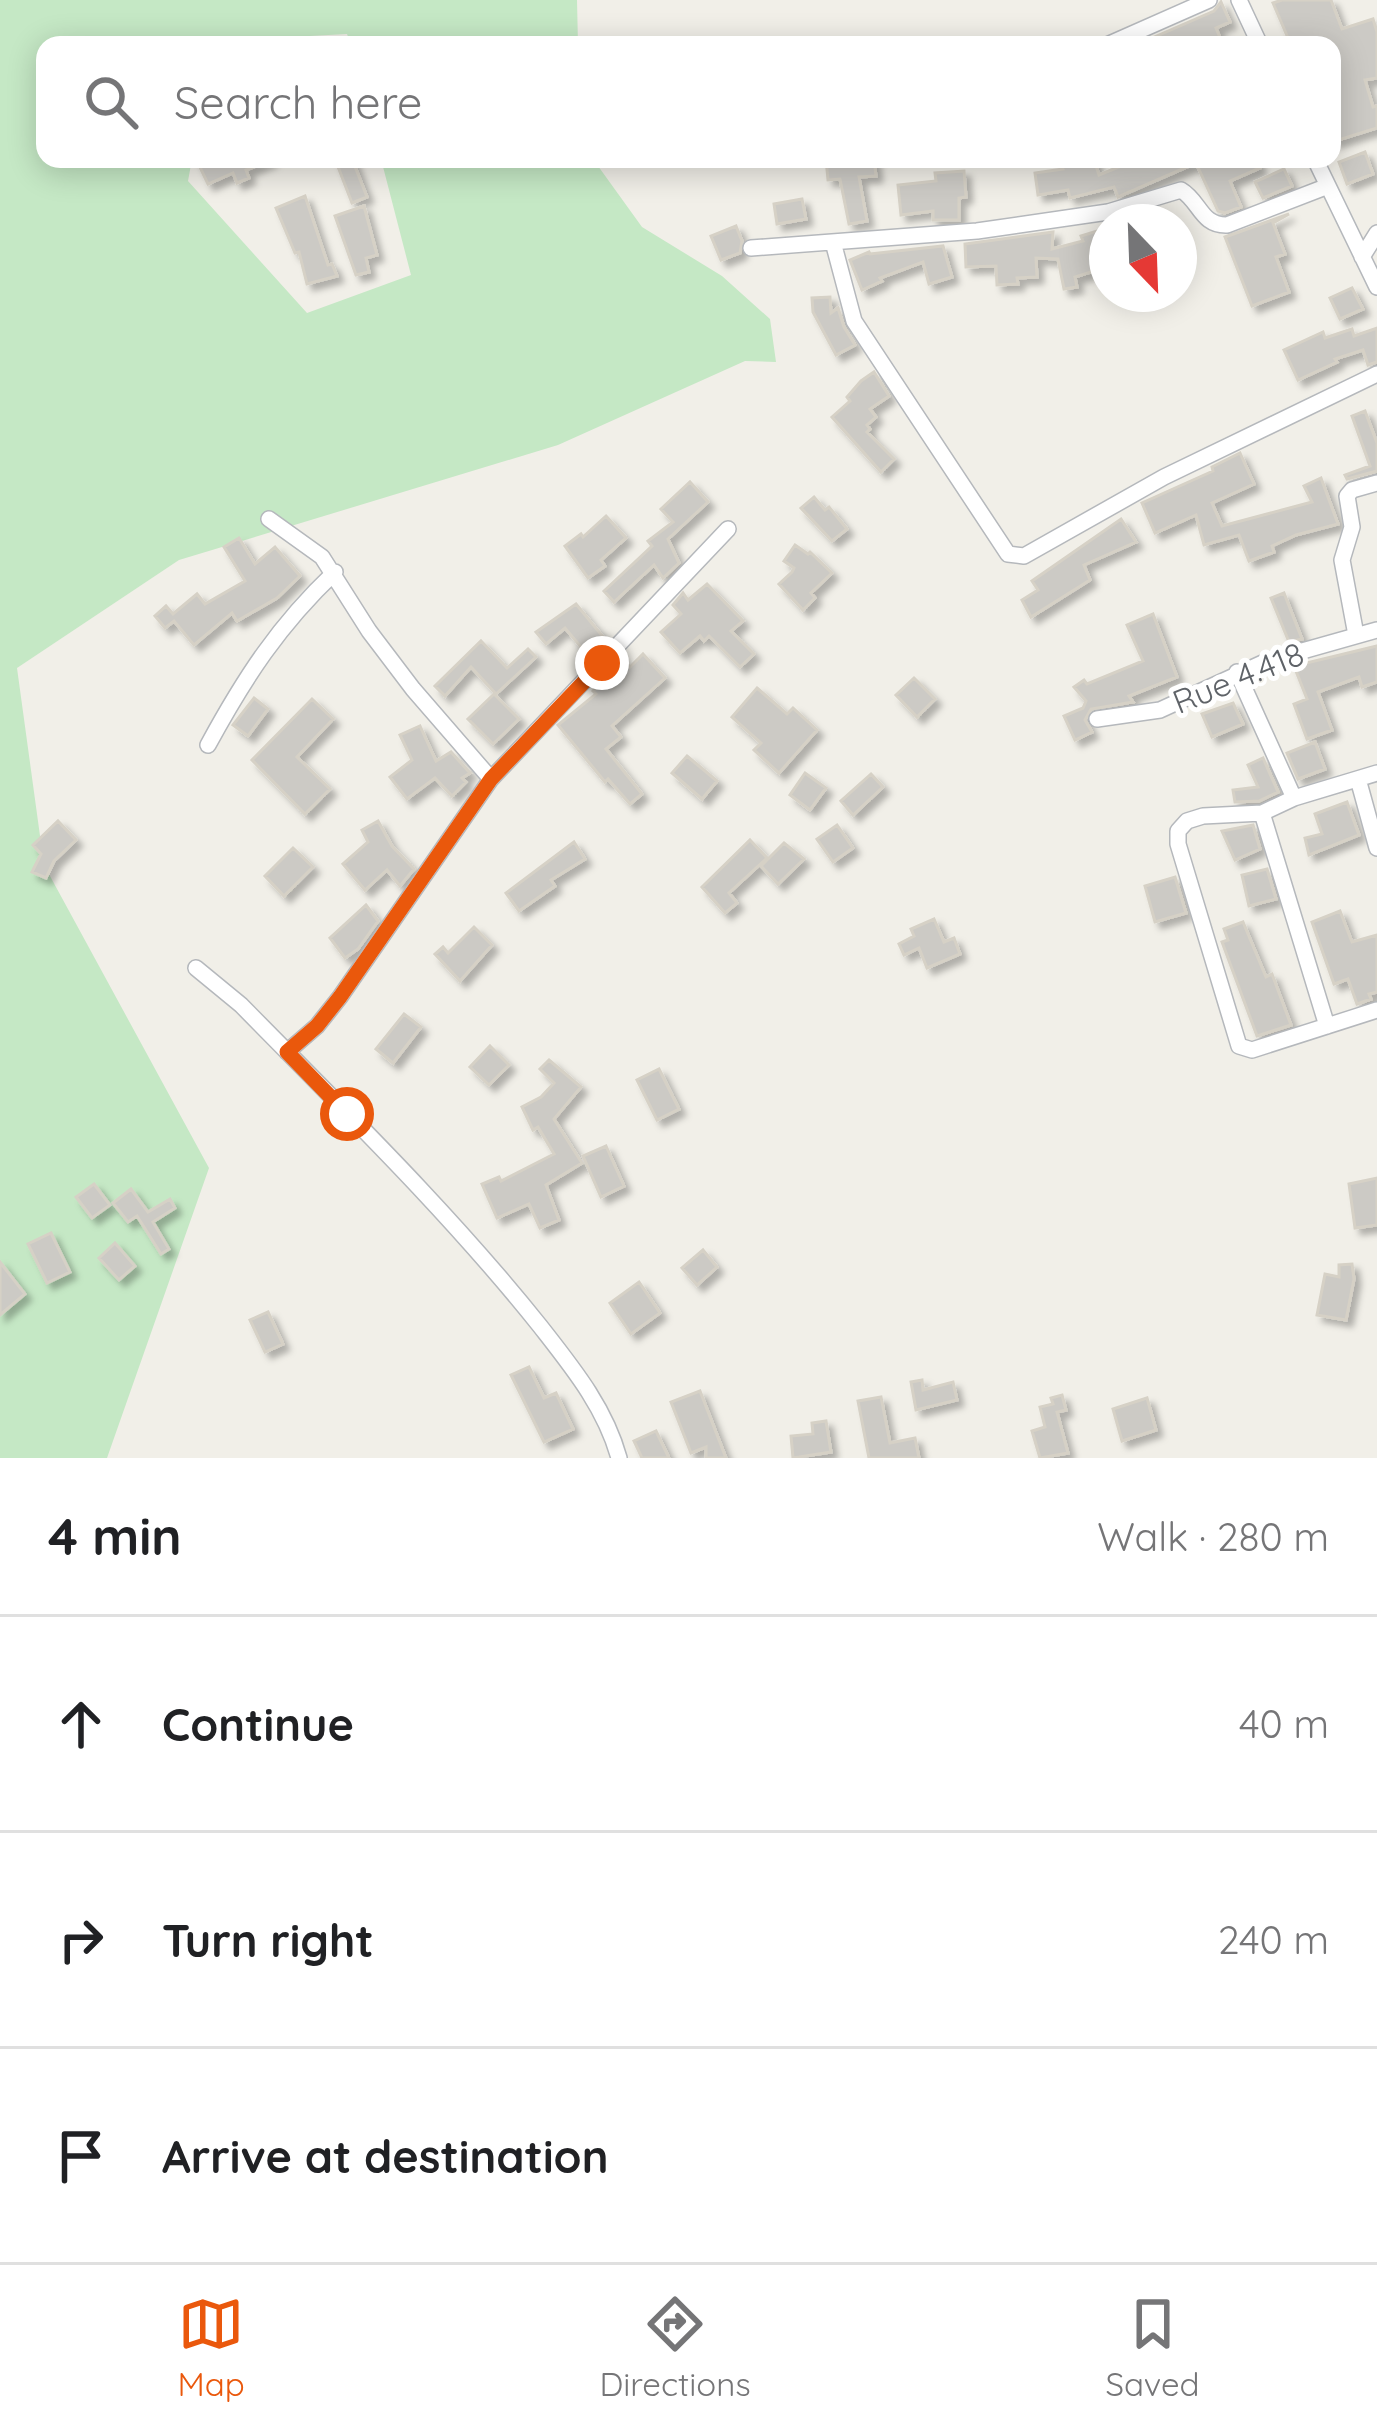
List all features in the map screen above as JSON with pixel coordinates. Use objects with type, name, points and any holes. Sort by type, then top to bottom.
[{"type":"street","points":[[1127,36],[1208,0]]},
{"type":"street","points":[[1239,0],[1256,36]]},
{"type":"street","points":[[1319,168],[1377,287]]},
{"type":"street","points":[[751,248],[977,231],[1108,212],[1181,190],[1207,220],[1227,225],[1328,186]]},
{"type":"street","points":[[1362,257],[1376,235]]},
{"type":"street","points":[[833,242],[854,322],[1008,554],[1016,557],[1164,477],[1377,374]]},
{"type":"street","points":[[1356,635],[1342,560],[1352,527],[1347,496],[1377,483]]},
{"type":"street","points":[[269,519],[335,572],[369,631],[491,779]]},
{"type":"street","points":[[287,1052],[340,997],[491,779],[728,529]]},
{"type":"street","points":[[208,745],[266,645],[293,611],[335,572]]},
{"type":"street","name":"Rue 4.418","points":[[1097,719],[1160,710],[1238,672],[1377,630]]},
{"type":"street","points":[[1238,672],[1294,798]]},
{"type":"street","points":[[1377,773],[1294,798],[1262,813],[1203,816],[1187,821],[1178,831],[1239,1046],[1252,1050],[1377,1010]]},
{"type":"street","points":[[1358,779],[1377,848]]},
{"type":"street","points":[[1262,813],[1327,1026]]},
{"type":"street","points":[[196,968],[241,1005],[496,1271],[584,1382],[613,1434],[619,1458]]},
{"type":"green space","points":[[0,0],[577,0],[578,36],[36,36],[36,168],[190,168],[188,181],[307,313],[411,275],[383,168],[599,168],[642,227],[722,276],[770,319],[776,362],[745,361],[558,445],[179,560],[17,668],[44,865],[209,1168],[107,1458],[0,1458]]},
{"type":"building","points":[[1331,0],[1342,29],[1373,19],[1377,78],[1365,80],[1373,107],[1377,106],[1377,128],[1341,139],[1341,36],[1287,36],[1273,3]]},
{"type":"building","points":[[1221,2],[1230,22],[1216,28],[1219,36],[1157,36],[1214,11]]},
{"type":"building","points":[[1365,152],[1373,174],[1347,184],[1341,161]]},
{"type":"building","points":[[200,168],[251,168],[246,170],[249,178],[237,183],[233,173],[208,184]]},
{"type":"building","points":[[338,168],[356,168],[367,197],[352,203]]},
{"type":"building","points":[[827,168],[875,168],[876,176],[859,177],[867,221],[849,224],[840,179],[828,180]]},
{"type":"building","points":[[1097,168],[1099,175],[1116,168],[1185,168],[1118,197],[1114,187],[1070,198],[1068,190],[1038,195],[1035,173]]},
{"type":"building","points":[[1198,168],[1260,168],[1230,181],[1241,207],[1218,211]]},
{"type":"building","points":[[1284,169],[1292,186],[1263,198],[1255,182]]},
{"type":"building","points":[[964,171],[966,197],[959,198],[959,220],[933,220],[933,211],[901,215],[898,185],[936,181],[935,173]]},
{"type":"building","points":[[305,196],[328,265],[332,264],[337,276],[307,284],[299,252],[295,253],[276,208]]},
{"type":"building","points":[[802,199],[806,219],[777,224],[774,204]]},
{"type":"building","points":[[364,206],[377,255],[366,258],[369,272],[356,275],[335,216]]},
{"type":"building","points":[[1289,214],[1273,223],[1285,254],[1276,257],[1289,292],[1252,306],[1225,237]]},
{"type":"building","points":[[736,226],[742,241],[740,253],[721,260],[711,236]]},
{"type":"building","points":[[1053,232],[1052,249],[1083,241],[1081,236],[1089,234],[1089,273],[1075,277],[1077,287],[1064,289],[1058,259],[1036,258],[1037,277],[1017,278],[1018,284],[997,285],[996,266],[966,267],[965,244]]},
{"type":"building","points":[[943,246],[952,277],[929,284],[923,262],[862,290],[850,260],[869,252]]},
{"type":"building","points":[[1352,288],[1363,309],[1340,319],[1330,298]]},
{"type":"building","points":[[830,297],[831,313],[838,308],[855,345],[836,355],[813,312],[812,298]]},
{"type":"building","points":[[1377,328],[1377,362],[1368,365],[1363,350],[1298,380],[1284,350],[1323,332],[1325,338],[1352,329],[1354,336]]},
{"type":"building","points":[[874,372],[889,396],[870,409],[876,417],[867,425],[867,432],[894,459],[881,472],[832,417]]},
{"type":"building","points":[[1365,411],[1377,443],[1377,471],[1347,479],[1345,475],[1370,466],[1352,416]]},
{"type":"building","points":[[1240,453],[1254,484],[1212,503],[1222,526],[1312,502],[1304,486],[1321,478],[1338,524],[1296,535],[1272,546],[1274,552],[1249,561],[1239,535],[1204,545],[1196,515],[1155,533],[1142,503],[1213,471],[1212,467]]},
{"type":"building","points":[[690,482],[708,502],[668,539],[679,563],[663,578],[654,565],[614,602],[604,591],[652,546],[648,541],[673,522],[661,509]]},
{"type":"building","points":[[814,497],[847,529],[832,541],[801,508]]},
{"type":"building","points":[[606,516],[626,538],[601,560],[605,566],[588,578],[565,546]]},
{"type":"building","points":[[1121,519],[1136,542],[1084,565],[1090,580],[1031,617],[1022,600],[1038,590],[1032,581]]},
{"type":"building","points":[[239,538],[255,564],[275,547],[300,576],[277,598],[237,621],[232,613],[194,645],[174,621],[165,628],[155,616],[166,606],[173,614],[197,594],[205,604],[245,581],[224,547]]},
{"type":"building","points":[[795,545],[832,573],[811,593],[815,598],[803,610],[779,584],[794,568],[784,561]]},
{"type":"building","points":[[707,584],[743,621],[731,631],[754,654],[740,667],[709,636],[704,641],[700,636],[680,653],[661,632],[681,614],[673,605],[683,593],[688,600]]},
{"type":"building","points":[[1284,593],[1302,639],[1289,642],[1271,598]]},
{"type":"building","points":[[576,604],[604,638],[586,653],[565,628],[546,644],[536,632]]},
{"type":"building","points":[[1153,614],[1177,677],[1129,696],[1133,702],[1091,709],[1085,720],[1092,732],[1075,740],[1064,716],[1083,708],[1086,701],[1074,687],[1143,661],[1127,625]]},
{"type":"building","points":[[481,641],[507,668],[528,649],[536,657],[496,694],[471,667],[445,696],[435,686]]},
{"type":"building","points":[[1377,646],[1377,682],[1362,687],[1359,677],[1318,692],[1332,730],[1307,739],[1294,704],[1307,699],[1294,666]]},
{"type":"building","points":[[643,654],[665,678],[612,726],[621,737],[606,749],[642,794],[630,804],[608,779],[605,782],[558,725],[596,694],[593,691],[623,660],[630,667]]},
{"type":"building","points":[[914,678],[935,699],[917,717],[896,695]]},
{"type":"building","points":[[757,688],[787,714],[793,708],[817,730],[779,773],[754,750],[761,743],[732,717]]},
{"type":"building","points":[[494,694],[519,719],[493,744],[468,719]]},
{"type":"building","points":[[254,698],[268,709],[248,736],[233,725]]},
{"type":"building","points":[[312,699],[333,719],[297,757],[330,789],[305,814],[252,760]]},
{"type":"building","points":[[1233,703],[1243,724],[1212,737],[1202,714]]},
{"type":"building","points":[[420,726],[436,761],[451,752],[470,773],[452,796],[435,778],[407,799],[390,777],[412,760],[400,735]]},
{"type":"building","points":[[1315,742],[1325,769],[1298,779],[1287,753]]},
{"type":"building","points":[[687,756],[717,781],[702,799],[672,773]]},
{"type":"building","points":[[1263,758],[1278,792],[1259,801],[1235,802],[1233,790],[1258,787],[1248,765]]},
{"type":"building","points":[[805,773],[826,788],[810,810],[790,795]]},
{"type":"building","points":[[871,774],[883,787],[853,815],[841,801]]},
{"type":"building","points":[[1347,802],[1359,835],[1309,855],[1305,838],[1322,834],[1315,814]]},
{"type":"building","points":[[58,821],[76,840],[54,861],[46,878],[32,872],[41,854],[33,845]]},
{"type":"building","points":[[378,821],[392,846],[414,869],[400,886],[387,870],[365,890],[343,864],[368,842],[362,830]]},
{"type":"building","points":[[837,825],[853,848],[833,862],[817,839]]},
{"type":"building","points":[[1253,825],[1260,849],[1235,860],[1222,831]]},
{"type":"building","points":[[750,840],[767,858],[729,893],[737,903],[725,913],[702,887]]},
{"type":"building","points":[[574,842],[585,859],[551,880],[555,886],[519,911],[506,893]]},
{"type":"building","points":[[784,843],[804,859],[778,884],[761,866]]},
{"type":"building","points":[[293,848],[313,867],[284,896],[265,876]]},
{"type":"building","points":[[1267,869],[1276,899],[1249,906],[1242,875]]},
{"type":"building","points":[[1175,877],[1186,913],[1155,922],[1145,886]]},
{"type":"building","points":[[366,905],[378,921],[358,949],[345,958],[330,938]]},
{"type":"building","points":[[1340,911],[1352,942],[1377,935],[1377,992],[1357,1004],[1348,979],[1334,984],[1312,922]]},
{"type":"building","points":[[934,919],[944,942],[954,938],[960,954],[927,968],[919,948],[904,955],[899,944],[914,936],[911,929]]},
{"type":"building","points":[[1243,922],[1266,977],[1272,974],[1291,1025],[1257,1036],[1222,942],[1228,940],[1224,929]]},
{"type":"building","points":[[474,927],[492,945],[460,981],[435,954],[443,947],[448,953]]},
{"type":"building","points":[[404,1014],[421,1027],[393,1063],[376,1049]]},
{"type":"building","points":[[490,1046],[509,1065],[489,1085],[470,1067]]},
{"type":"building","points":[[549,1060],[581,1087],[554,1119],[582,1163],[546,1185],[559,1220],[540,1228],[529,1204],[497,1218],[482,1184],[499,1177],[501,1181],[554,1154],[538,1127],[533,1130],[522,1107],[554,1083],[540,1069]]},
{"type":"building","points":[[659,1069],[679,1109],[657,1120],[637,1080]]},
{"type":"building","points":[[606,1146],[624,1186],[601,1197],[583,1156]]},
{"type":"building","points":[[1377,1178],[1377,1225],[1355,1228],[1349,1184]]},
{"type":"building","points":[[94,1184],[110,1205],[92,1218],[76,1197]]},
{"type":"building","points":[[131,1189],[148,1212],[170,1199],[175,1208],[153,1222],[169,1249],[161,1254],[137,1216],[128,1222],[113,1203]]},
{"type":"building","points":[[51,1233],[70,1272],[47,1283],[28,1244]]},
{"type":"building","points":[[115,1243],[135,1266],[119,1280],[99,1258]]},
{"type":"building","points":[[703,1250],[717,1267],[697,1285],[682,1268]]},
{"type":"building","points":[[0,1262],[25,1294],[0,1315]]},
{"type":"building","points":[[1352,1264],[1346,1320],[1317,1315],[1325,1274],[1339,1277],[1339,1265]]},
{"type":"building","points":[[639,1282],[660,1313],[631,1334],[610,1303]]},
{"type":"building","points":[[268,1312],[283,1344],[265,1352],[250,1320]]},
{"type":"building","points":[[529,1367],[544,1398],[556,1393],[573,1429],[544,1442],[511,1375]]},
{"type":"building","points":[[922,1380],[923,1390],[953,1382],[957,1400],[916,1410],[911,1382]]},
{"type":"building","points":[[700,1391],[726,1458],[706,1458],[706,1447],[691,1453],[671,1402]]},
{"type":"building","points":[[1062,1395],[1066,1410],[1057,1412],[1068,1453],[1040,1458],[1032,1431],[1045,1427],[1040,1407]]},
{"type":"building","points":[[881,1397],[890,1443],[915,1438],[919,1458],[869,1458],[858,1401]]},
{"type":"building","points":[[1147,1398],[1156,1430],[1122,1441],[1113,1409]]},
{"type":"building","points":[[826,1421],[831,1452],[793,1458],[791,1436],[813,1434],[812,1423]]},
{"type":"building","points":[[656,1431],[669,1458],[642,1458],[634,1441]]},
{"type":"route","points":[[347,1114],[287,1052],[340,997],[491,779],[602,663]]}]
